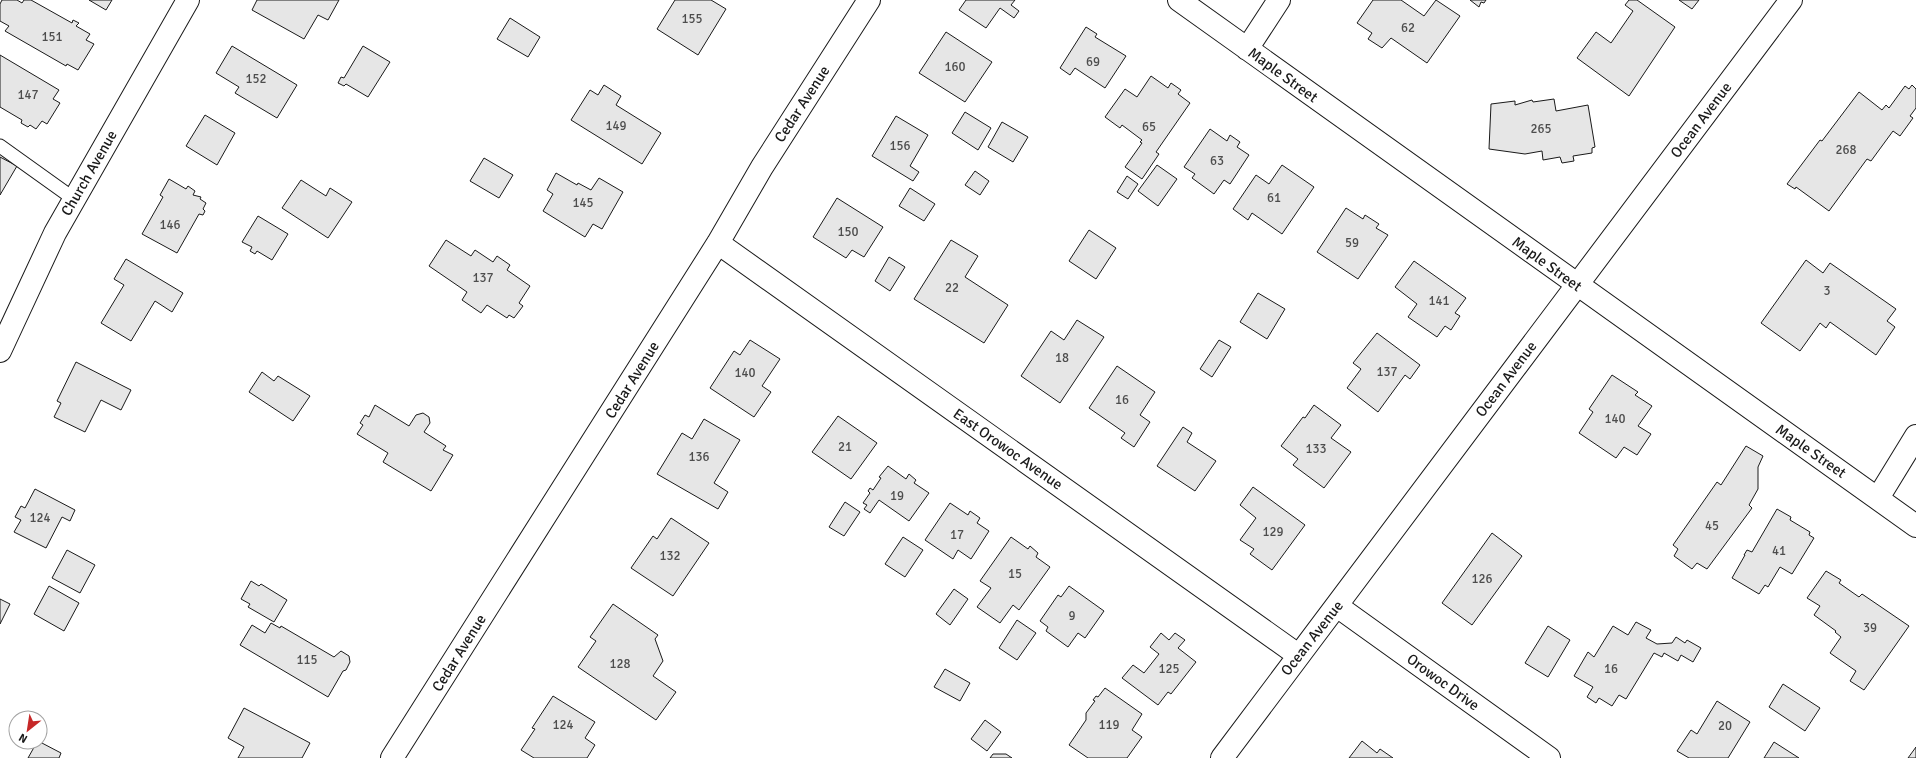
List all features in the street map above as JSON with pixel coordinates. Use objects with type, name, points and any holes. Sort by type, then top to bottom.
[{"type":"street","name":"Church Avenue","points":[[0,351],[54,233],[188,0]]},
{"type":"street","name":"Cedar Avenue","points":[[392,758],[718,243],[762,167],[869,0]]},
{"type":"street","name":"Maple Street","points":[[1179,0],[1916,526]]},
{"type":"street","points":[[1247,49],[1279,0]]},
{"type":"street","name":"Ocean Avenue","points":[[1222,758],[1791,0]]},
{"type":"street","name":"East Orowoc Avenue","points":[[718,243],[1298,655]]},
{"type":"street","points":[[1878,498],[1916,436]]},
{"type":"street","name":"Orowoc Drive","points":[[1337,606],[1549,758]]},
{"type":"lane","points":[[0,146],[74,200]]},
{"type":"building","points":[[2,0],[17,0],[22,3],[24,0],[31,0],[72,23],[73,20],[79,23],[76,26],[90,34],[86,40],[94,44],[78,70],[67,64],[66,66],[5,31],[9,26],[0,21],[0,4]]},
{"type":"building","points":[[89,0],[112,0],[106,10]]},
{"type":"building","points":[[257,0],[339,0],[328,20],[318,15],[304,39],[252,10]]},
{"type":"building","points":[[675,0],[711,0],[726,9],[698,55],[657,29]]},
{"type":"building","points":[[966,0],[1015,0],[1011,5],[1019,11],[1014,18],[1000,8],[986,28],[959,10]]},
{"type":"building","points":[[1373,0],[1401,0],[1424,16],[1436,0],[1460,16],[1427,63],[1391,38],[1382,48],[1368,39],[1372,33],[1357,23]]},
{"type":"building","points":[[1470,0],[1486,0],[1484,3],[1481,2],[1479,7]]},
{"type":"building","points":[[1629,0],[1637,0],[1675,27],[1629,96],[1577,58],[1596,32],[1611,43],[1633,11],[1625,5]]},
{"type":"building","points":[[1679,0],[1699,0],[1692,9]]},
{"type":"building","points":[[510,18],[540,37],[528,57],[497,39]]},
{"type":"building","points":[[1086,27],[1097,34],[1095,37],[1126,56],[1105,88],[1075,68],[1070,75],[1060,68]]},
{"type":"building","points":[[946,32],[992,62],[965,102],[919,73]]},
{"type":"building","points":[[232,46],[297,85],[277,118],[235,93],[239,87],[216,73]]},
{"type":"building","points":[[363,46],[390,62],[368,97],[346,84],[344,86],[338,83],[341,77],[344,78]]},
{"type":"building","points":[[0,55],[59,90],[53,99],[60,103],[47,124],[42,121],[36,129],[30,125],[28,127],[21,123],[22,120],[0,107]]},
{"type":"building","points":[[1151,76],[1168,88],[1171,83],[1181,90],[1178,94],[1190,103],[1156,152],[1159,154],[1142,179],[1125,167],[1142,143],[1140,142],[1142,140],[1122,125],[1120,128],[1105,117],[1125,89],[1137,97]]},
{"type":"building","points":[[604,85],[621,96],[616,105],[661,133],[642,164],[571,120],[590,90],[598,95]]},
{"type":"building","points":[[1912,85],[1916,89],[1916,108],[1910,116],[1913,118],[1900,136],[1893,131],[1871,161],[1867,159],[1829,211],[1796,187],[1795,189],[1787,184],[1859,92],[1882,110],[1886,105],[1889,108],[1905,86],[1909,89]]},
{"type":"building","points":[[1554,99],[1556,111],[1588,105],[1595,147],[1592,148],[1592,153],[1573,156],[1574,161],[1562,163],[1560,157],[1543,160],[1542,151],[1525,154],[1489,149],[1491,104],[1515,101],[1515,105],[1532,100],[1533,102]]},
{"type":"building","points":[[965,112],[991,128],[978,150],[952,133]]},
{"type":"building","points":[[205,115],[235,133],[217,165],[186,146]]},
{"type":"building","points":[[896,116],[928,135],[910,166],[919,172],[913,181],[872,156]]},
{"type":"building","points":[[1002,122],[1028,137],[1013,162],[988,147]]},
{"type":"building","points":[[1210,129],[1227,141],[1230,135],[1240,142],[1237,147],[1249,155],[1230,184],[1224,180],[1214,194],[1192,178],[1195,174],[1184,167]]},
{"type":"building","points":[[0,157],[17,166],[0,195]]},
{"type":"building","points":[[484,158],[513,175],[499,198],[470,181]]},
{"type":"building","points":[[1157,165],[1177,179],[1158,206],[1138,191]]},
{"type":"building","points":[[1282,165],[1314,187],[1282,234],[1252,213],[1248,220],[1233,209],[1256,175],[1269,184]]},
{"type":"building","points":[[975,171],[989,181],[980,195],[965,185]]},
{"type":"building","points":[[556,173],[577,185],[578,183],[591,190],[599,178],[623,192],[602,229],[593,224],[585,237],[543,211],[553,194],[547,190]]},
{"type":"building","points":[[1127,176],[1138,184],[1128,199],[1117,192]]},
{"type":"building","points":[[169,179],[186,189],[188,186],[195,191],[193,195],[201,197],[200,199],[206,203],[203,209],[205,211],[203,215],[199,214],[177,253],[142,234],[163,197],[160,195]]},
{"type":"building","points":[[301,180],[326,196],[330,188],[352,202],[328,238],[282,208]]},
{"type":"building","points":[[910,188],[935,204],[924,221],[899,206]]},
{"type":"building","points":[[837,198],[883,227],[864,257],[852,250],[846,258],[813,237]]},
{"type":"building","points":[[1346,208],[1363,219],[1365,215],[1379,224],[1376,228],[1388,235],[1358,279],[1317,252]]},
{"type":"building","points":[[258,216],[288,234],[272,260],[257,251],[255,254],[250,251],[252,247],[242,242]]},
{"type":"building","points":[[1089,230],[1116,248],[1096,279],[1069,261]]},
{"type":"building","points":[[446,240],[471,256],[475,250],[493,262],[497,256],[510,265],[507,270],[530,286],[519,303],[523,306],[514,318],[509,315],[507,318],[487,305],[481,313],[462,300],[467,292],[429,266]]},
{"type":"building","points":[[951,240],[978,256],[965,277],[1008,305],[984,343],[914,299]]},
{"type":"building","points":[[889,257],[905,267],[890,291],[875,281]]},
{"type":"building","points":[[126,259],[183,293],[172,312],[155,301],[131,341],[101,323],[124,285],[114,279]]},
{"type":"building","points":[[1806,260],[1823,273],[1830,263],[1896,309],[1887,321],[1895,327],[1876,355],[1830,322],[1826,328],[1820,323],[1800,351],[1761,323]]},
{"type":"building","points":[[1414,261],[1466,298],[1455,313],[1460,316],[1451,330],[1445,326],[1437,337],[1408,317],[1417,304],[1395,287]]},
{"type":"building","points":[[1258,293],[1285,309],[1267,339],[1240,322]]},
{"type":"building","points":[[1077,320],[1104,337],[1060,403],[1021,376],[1051,331],[1064,340]]},
{"type":"building","points":[[1377,333],[1420,365],[1410,379],[1405,375],[1378,412],[1347,388],[1361,369],[1353,363]]},
{"type":"building","points":[[750,340],[780,359],[762,386],[771,392],[754,417],[710,388],[734,351],[740,355]]},
{"type":"building","points":[[1219,340],[1231,347],[1212,377],[1200,369]]},
{"type":"building","points":[[76,362],[131,390],[121,410],[101,400],[85,432],[54,417],[61,403],[57,401]]},
{"type":"building","points":[[1117,366],[1155,392],[1140,415],[1150,422],[1134,447],[1121,438],[1125,433],[1089,408]]},
{"type":"building","points":[[262,372],[274,381],[278,376],[310,396],[293,421],[249,392]]},
{"type":"building","points":[[1612,375],[1638,392],[1635,395],[1652,406],[1638,426],[1651,434],[1637,455],[1624,447],[1616,458],[1579,433],[1593,412],[1589,409]]},
{"type":"building","points":[[375,405],[409,426],[416,415],[423,413],[429,417],[430,423],[424,432],[446,446],[443,450],[453,455],[431,491],[383,462],[388,453],[357,434],[363,425],[360,423],[365,415],[369,417]]},
{"type":"building","points":[[1314,405],[1341,425],[1331,438],[1351,452],[1324,488],[1293,465],[1298,459],[1281,446]]},
{"type":"building","points":[[838,416],[877,443],[851,479],[812,452]]},
{"type":"building","points":[[704,419],[740,440],[714,483],[728,492],[718,509],[657,474],[682,433],[692,439]]},
{"type":"building","points":[[1183,427],[1192,433],[1187,442],[1216,461],[1195,491],[1157,466]]},
{"type":"building","points":[[1746,446],[1763,456],[1758,467],[1758,489],[1749,505],[1752,508],[1707,569],[1697,563],[1692,569],[1674,556],[1678,549],[1673,545],[1717,482],[1721,485]]},
{"type":"building","points":[[888,466],[906,479],[909,474],[916,480],[914,483],[929,493],[909,521],[879,500],[870,513],[864,509],[867,505],[863,503],[870,493],[868,491],[870,488],[873,490],[881,478],[879,477]]},
{"type":"building","points":[[1253,487],[1305,525],[1272,570],[1250,554],[1254,549],[1240,540],[1256,518],[1240,505]]},
{"type":"building","points":[[35,489],[75,510],[70,521],[62,517],[46,548],[14,532],[21,520],[15,517],[21,506],[25,508]]},
{"type":"building","points":[[845,502],[860,512],[844,536],[829,527]]},
{"type":"building","points":[[950,503],[968,515],[970,511],[980,518],[977,523],[989,531],[971,559],[958,550],[953,559],[925,540]]},
{"type":"building","points":[[1777,509],[1791,517],[1790,520],[1810,532],[1809,535],[1814,538],[1792,574],[1780,567],[1768,587],[1765,585],[1759,594],[1732,578],[1747,550],[1752,552]]},
{"type":"building","points":[[671,518],[709,543],[673,596],[631,568],[653,536],[657,539]]},
{"type":"building","points":[[1492,533],[1522,556],[1472,625],[1442,603]]},
{"type":"building","points":[[903,537],[923,550],[905,577],[885,564]]},
{"type":"building","points":[[1011,537],[1028,549],[1030,546],[1038,553],[1036,557],[1050,567],[1019,610],[1013,605],[1000,623],[977,607],[991,588],[980,581]]},
{"type":"building","points":[[67,550],[95,565],[80,593],[52,578]]},
{"type":"building","points":[[1826,571],[1841,580],[1839,583],[1859,597],[1862,594],[1909,626],[1864,690],[1850,681],[1856,671],[1830,653],[1841,637],[1835,632],[1836,631],[1814,615],[1820,606],[1807,598]]},
{"type":"building","points":[[251,581],[259,586],[261,584],[287,600],[274,622],[248,607],[250,604],[241,599]]},
{"type":"building","points":[[49,586],[79,603],[64,631],[34,614]]},
{"type":"building","points":[[1069,586],[1104,611],[1085,638],[1078,633],[1068,647],[1046,631],[1048,627],[1040,621],[1058,595],[1061,597]]},
{"type":"building","points":[[954,589],[968,599],[950,625],[936,614]]},
{"type":"building","points":[[0,599],[10,604],[0,624]]},
{"type":"building","points":[[613,604],[658,635],[655,639],[663,661],[653,676],[676,692],[656,720],[578,667],[596,641],[590,637]]},
{"type":"building","points":[[1017,620],[1036,633],[1017,660],[999,648]]},
{"type":"building","points":[[1636,622],[1651,630],[1646,638],[1657,644],[1672,643],[1676,637],[1685,643],[1687,640],[1701,648],[1693,662],[1681,655],[1678,661],[1664,653],[1662,657],[1654,653],[1626,699],[1619,695],[1612,706],[1599,698],[1596,703],[1587,697],[1593,687],[1574,676],[1588,652],[1594,657],[1613,626],[1628,635]]},
{"type":"building","points":[[271,623],[280,628],[281,626],[334,657],[341,651],[349,656],[350,662],[346,670],[343,671],[328,697],[240,645],[252,625],[265,633]]},
{"type":"building","points":[[1548,626],[1570,640],[1548,677],[1525,663]]},
{"type":"building","points":[[1161,633],[1169,640],[1175,633],[1185,640],[1178,648],[1196,662],[1171,694],[1168,692],[1158,705],[1122,678],[1133,665],[1144,673],[1159,654],[1150,647]]},
{"type":"building","points":[[945,669],[970,683],[960,701],[934,687]]},
{"type":"building","points":[[1783,684],[1820,708],[1805,731],[1769,707]]},
{"type":"building","points":[[1105,688],[1142,714],[1132,730],[1142,737],[1127,758],[1088,758],[1069,745],[1086,720],[1086,713],[1095,701],[1093,700],[1096,696],[1098,697]]},
{"type":"building","points":[[553,696],[595,722],[585,738],[595,745],[587,758],[534,758],[521,750],[535,729],[532,728]]},
{"type":"building","points":[[1717,701],[1750,722],[1728,758],[1689,758],[1677,751],[1691,730],[1697,734]]},
{"type":"building","points":[[244,708],[310,743],[302,758],[238,758],[244,747],[228,738]]},
{"type":"building","points":[[985,720],[1001,732],[987,751],[971,739]]},
{"type":"building","points":[[1362,741],[1377,753],[1380,749],[1393,758],[1349,758]]},
{"type":"building","points":[[1774,742],[1799,758],[1764,758]]},
{"type":"building","points":[[48,746],[61,753],[59,758],[28,758],[32,750],[48,750]]},
{"type":"building","points":[[1916,747],[1916,758],[1908,758]]},
{"type":"building","points":[[993,754],[1006,754],[1012,758],[990,758]]}]
